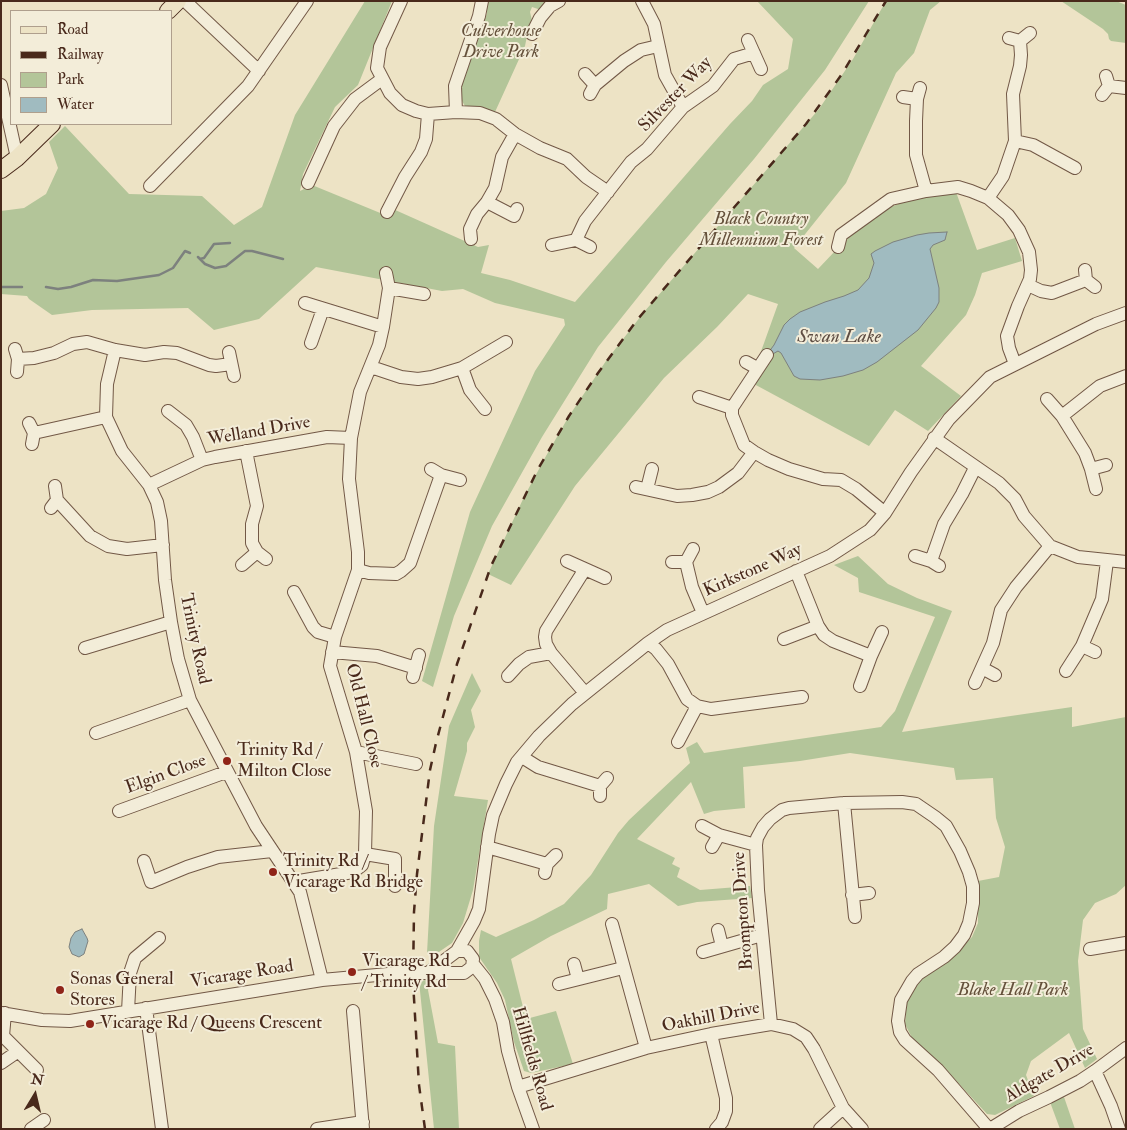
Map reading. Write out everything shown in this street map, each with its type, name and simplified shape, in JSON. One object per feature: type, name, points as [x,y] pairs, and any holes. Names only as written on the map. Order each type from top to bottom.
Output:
[{"type":"main road","points":[[169,10],[178,1]]},
{"type":"main road","points":[[1,170],[17,158],[51,125]]},
{"type":"street","points":[[185,1],[259,71]]},
{"type":"street","points":[[150,186],[248,86],[307,1]]},
{"type":"street","points":[[456,112],[455,86],[479,16],[482,1]]},
{"type":"street","points":[[532,34],[535,15],[559,1]]},
{"type":"street","points":[[642,1],[654,24],[665,75],[683,107]]},
{"type":"street","points":[[399,6],[380,47],[377,68],[390,93],[402,104],[416,111],[428,114],[480,113],[496,119],[515,134],[540,148],[566,159],[586,177],[608,192]]},
{"type":"street","points":[[988,198],[1003,176],[1015,141],[1013,94],[1020,66],[1020,37]]},
{"type":"street","points":[[748,40],[761,69]]},
{"type":"street","points":[[585,74],[593,89],[624,61],[641,50],[658,46]]},
{"type":"street","name":"Silvester Way","points":[[576,240],[585,221],[631,162],[647,149],[683,107],[713,86],[734,59],[754,53]]},
{"type":"street","points":[[308,183],[334,126],[355,99],[382,79]]},
{"type":"street","points":[[1,84],[17,158]]},
{"type":"street","points":[[1106,86],[1126,88]]},
{"type":"street","points":[[903,97],[919,93],[916,155],[926,191]]},
{"type":"street","points":[[387,212],[421,152],[426,139],[428,114]]},
{"type":"street","points":[[471,240],[470,228],[495,188],[502,157],[515,134]]},
{"type":"street","points":[[1015,141],[1033,145],[1078,168]]},
{"type":"street","points":[[831,225],[839,241],[892,199],[926,191],[958,187],[971,190],[988,198],[1008,215],[1019,230],[1029,252],[1031,270],[1028,285],[1007,336],[1015,364]]},
{"type":"street","points":[[487,202],[514,216],[517,209]]},
{"type":"street","points":[[552,246],[576,240],[590,246]]},
{"type":"street","name":"Old Hall Close","points":[[365,854],[366,811],[356,752],[330,666],[335,636],[358,570],[358,552],[349,479],[351,438],[360,392],[379,345],[389,288],[386,273]]},
{"type":"street","points":[[1028,285],[1041,291],[1052,293],[1088,279]]},
{"type":"street","points":[[389,288],[424,294]]},
{"type":"street","points":[[305,303],[383,326]]},
{"type":"street","points":[[311,343],[323,309]]},
{"type":"street","name":"Kirkstone Way","points":[[467,966],[474,921],[481,897],[487,847],[494,815],[517,762],[539,736],[585,693],[667,630],[830,556],[870,530],[885,513],[934,438],[949,419],[990,377],[1096,324],[1126,313]]},
{"type":"street","points":[[17,360],[54,353],[73,344],[87,342],[115,350],[146,355],[164,352],[177,353],[209,365],[231,364]]},
{"type":"street","points":[[371,367],[401,377],[418,379],[432,377],[462,368],[506,342]]},
{"type":"street","name":"Trinity Road","points":[[115,350],[107,384],[106,417],[122,451],[149,485],[157,502],[161,521],[164,580],[178,659],[190,700],[226,772],[272,851],[300,892],[322,980]]},
{"type":"street","points":[[767,355],[751,365],[732,408],[732,415],[744,444],[754,452],[789,469],[823,479],[841,480],[856,489],[885,513]]},
{"type":"street","points":[[462,368],[470,390],[485,409]]},
{"type":"street","points":[[1062,416],[1100,386],[1126,376]]},
{"type":"street","points":[[699,397],[732,408]]},
{"type":"street","points":[[1047,399],[1062,416],[1085,453],[1096,489]]},
{"type":"street","points":[[168,411],[186,425],[202,460]]},
{"type":"street","points":[[32,433],[106,417]]},
{"type":"street","name":"Welland Drive","points":[[149,485],[202,460],[327,437],[351,438]]},
{"type":"street","points":[[934,438],[999,483],[1014,499],[1024,516],[1050,546],[1078,557],[1126,562]]},
{"type":"street","points":[[242,565],[261,556],[252,543],[251,535],[257,506],[246,451]]},
{"type":"street","points":[[652,469],[641,488],[678,496],[692,495],[708,492],[724,484],[738,473],[754,452]]},
{"type":"street","points":[[1091,469],[1106,465]]},
{"type":"street","points":[[915,556],[935,563],[944,524],[975,468]]},
{"type":"street","points":[[358,570],[369,573],[396,574],[401,572],[410,563],[436,472],[460,480]]},
{"type":"street","points":[[55,486],[54,504],[90,536],[108,546],[127,549],[163,545]]},
{"type":"street","points":[[976,683],[993,643],[1001,610],[1016,587],[1050,546]]},
{"type":"street","points":[[693,549],[686,562],[692,587],[703,613]]},
{"type":"street","points":[[567,561],[605,578]]},
{"type":"street","points":[[1066,671],[1082,646],[1102,599],[1107,561]]},
{"type":"street","points":[[672,562],[686,562]]},
{"type":"street","points":[[585,569],[546,631],[546,644],[551,653],[585,693]]},
{"type":"street","points":[[796,571],[818,626],[824,635],[833,641],[871,656]]},
{"type":"street","points":[[294,592],[318,632],[335,636]]},
{"type":"street","points":[[85,648],[171,622]]},
{"type":"street","points":[[784,639],[818,626]]},
{"type":"street","points":[[860,686],[882,632]]},
{"type":"street","points":[[648,643],[656,649],[668,664],[687,699],[697,706],[711,709],[788,692],[802,697]]},
{"type":"street","points":[[1082,646],[1095,652]]},
{"type":"street","points":[[332,652],[377,656],[416,667]]},
{"type":"street","points":[[508,676],[518,664],[529,657],[551,653]]},
{"type":"street","points":[[982,668],[995,675]]},
{"type":"street","points":[[96,734],[190,700]]},
{"type":"street","points":[[678,742],[697,706]]},
{"type":"street","points":[[356,752],[416,764]]},
{"type":"street","points":[[522,757],[538,767],[602,787]]},
{"type":"street","name":"Elgin Close","points":[[119,811],[226,772]]},
{"type":"street","name":"Brompton Drive","points":[[771,1024],[762,935],[756,845],[763,827],[782,810],[789,808],[844,803],[902,802],[916,804],[946,826],[963,858],[973,886],[973,903],[969,923],[956,947],[918,974],[901,1000],[898,1021],[900,1032],[905,1040],[938,1070],[990,1129]]},
{"type":"street","points":[[844,803],[855,917]]},
{"type":"street","points":[[702,826],[719,835],[756,845]]},
{"type":"street","points":[[712,847],[719,835]]},
{"type":"street","points":[[487,847],[549,864]]},
{"type":"street","points":[[144,860],[151,882],[218,857],[272,851]]},
{"type":"street","points":[[294,882],[353,872],[362,865],[365,854],[396,858],[395,886]]},
{"type":"street","points":[[852,895],[869,893]]},
{"type":"street","name":"Kirkstone Way","points":[[455,954],[474,921]]},
{"type":"street","points":[[612,924],[646,1048]]},
{"type":"street","points":[[718,930],[722,946]]},
{"type":"street","points":[[703,952],[762,935]]},
{"type":"street","points":[[128,1011],[130,973],[135,958],[159,938]]},
{"type":"street","points":[[1090,949],[1109,953],[1126,943]]},
{"type":"street","points":[[425,973],[455,954],[465,951],[467,966]]},
{"type":"street","name":"Hillfields Road","points":[[455,954],[452,966],[467,966],[484,979],[495,999],[503,1022],[508,1051],[518,1087],[533,1129]]},
{"type":"street","points":[[574,964],[578,979]]},
{"type":"street","name":"Vicarage Road","points":[[3,1013],[42,1020],[70,1020],[322,980],[399,973],[425,973],[467,966]]},
{"type":"street","points":[[559,984],[623,968]]},
{"type":"street","points":[[146,1008],[162,1129]]},
{"type":"street","points":[[316,1129],[363,1125],[353,1011]]},
{"type":"street","points":[[3,1013],[2,1037],[37,1070]]},
{"type":"street","name":"Oakhill Drive","points":[[518,1087],[646,1048],[771,1024],[793,1029],[806,1037],[814,1049],[843,1108],[862,1129]]},
{"type":"street","points":[[711,1034],[726,1098],[726,1111],[722,1122],[716,1129]]},
{"type":"street","name":"Aldgate Drive","points":[[990,1129],[1019,1111],[1049,1098],[1095,1071],[1126,1048]]},
{"type":"street","points":[[1,1063],[18,1052]]},
{"type":"street","points":[[1095,1071],[1111,1106],[1118,1129]]},
{"type":"street","points":[[820,1129],[843,1108]]},
{"type":"street","points":[[31,1129],[44,1120]]},
{"type":"green space","points":[[365,1],[392,1],[358,85],[335,107],[303,174],[300,191],[312,185],[390,217],[393,209],[478,247],[489,245],[481,273],[510,280],[575,302],[752,101],[763,85],[788,69],[793,39],[757,1],[869,1],[825,70],[598,347],[542,437],[492,526],[454,616],[433,687],[422,681],[470,512],[535,371],[565,325],[564,319],[495,303],[463,289],[442,291],[316,267],[259,319],[214,330],[188,308],[92,310],[52,315],[27,296],[1,294],[1,211],[24,208],[46,194],[58,168],[49,142],[65,126],[129,194],[202,196],[234,225],[262,207],[295,115]]},
{"type":"green space","name":"Culverhouse Drive Park","points":[[487,1],[553,1],[541,10],[532,7],[530,12],[533,25],[495,112],[465,106],[462,101],[462,83],[487,13]]},
{"type":"green space","name":"Black Country Millennium Forest","points":[[886,1],[941,1],[930,10],[914,53],[896,73],[846,183],[794,248],[818,269],[844,244],[850,235],[876,213],[921,195],[956,192],[977,250],[1015,238],[1022,261],[982,273],[966,315],[921,366],[961,396],[928,431],[895,410],[869,446],[754,384],[770,362],[767,355],[759,357],[778,304],[748,294],[664,378],[575,486],[511,585],[488,574],[524,497],[546,456],[569,416],[606,361],[644,312],[819,109],[853,59]]},
{"type":"green space","points":[[1061,1],[1116,1],[1126,5],[1126,43],[1111,41],[1103,29]]},
{"type":"green space","name":"Blake Hall Park","points":[[858,556],[888,584],[917,598],[952,611],[902,732],[1072,707],[1072,727],[1126,717],[1126,885],[1116,894],[1095,903],[1083,920],[1078,961],[1083,1029],[1097,1059],[1085,1068],[1069,1033],[1031,1061],[1026,1075],[1034,1096],[995,1115],[987,1114],[947,1071],[914,1042],[905,1024],[907,1001],[919,979],[945,964],[972,937],[978,923],[978,881],[999,877],[1005,847],[996,818],[993,778],[956,780],[954,768],[850,753],[743,767],[745,808],[714,811],[704,814],[691,782],[637,839],[675,858],[672,864],[680,868],[677,877],[700,890],[750,886],[752,898],[697,902],[678,906],[649,884],[608,894],[607,909],[551,936],[511,959],[526,1019],[556,1011],[573,1064],[531,1073],[524,1071],[514,1042],[505,1000],[497,983],[479,957],[481,930],[496,937],[564,904],[591,875],[618,833],[629,820],[690,763],[686,748],[697,742],[704,753],[881,727],[895,711],[935,617],[859,592],[858,578],[834,565]]},
{"type":"green space","points":[[472,673],[481,691],[471,710],[475,727],[467,743],[467,751],[454,796],[488,800],[473,890],[463,923],[452,943],[433,956],[427,953],[434,826],[449,726]]},
{"type":"green space","points":[[432,979],[428,990],[438,1043],[455,1046],[459,1129],[434,1129],[419,981]]},
{"type":"green space","points":[[1064,1097],[1075,1129],[1060,1129],[1050,1102]]},
{"type":"water","name":"Swan Lake","points":[[947,232],[945,240],[933,245],[930,249],[939,288],[939,302],[936,308],[918,330],[877,362],[863,370],[843,376],[820,380],[800,379],[794,376],[781,353],[778,351],[771,355],[768,353],[784,325],[800,312],[858,290],[869,278],[874,263],[871,254],[875,251],[893,242],[917,235]]},
{"type":"water","points":[[82,929],[88,941],[84,954],[79,957],[72,954],[69,947],[75,932]]},
{"type":"waterway","points":[[200,259],[204,258],[214,244],[230,243]]},
{"type":"waterway","points":[[46,287],[58,289],[93,280],[117,281],[159,275],[173,268],[185,251],[190,253]]},
{"type":"waterway","points":[[198,257],[205,264],[215,268],[226,266],[245,251],[283,259]]},
{"type":"waterway","points":[[1,287],[22,287]]},
{"type":"railway","points":[[425,1129],[419,1085],[413,981],[414,912],[417,874],[430,770],[436,743],[457,664],[491,566],[538,469],[569,416],[598,373],[637,320],[806,124],[842,74],[886,1]]},
{"type":"place","name":"Trinity Rd / Milton Close","points":[[227,761]]},
{"type":"place","name":"Trinity Rd / Vicarage Rd Bridge","points":[[273,872]]},
{"type":"place","name":"Vicarage Rd / Trinity Rd","points":[[352,972]]},
{"type":"place","name":"Sonas General Stores","points":[[60,990]]},
{"type":"place","name":"Vicarage Rd / Queens Crescent","points":[[90,1024]]}]
